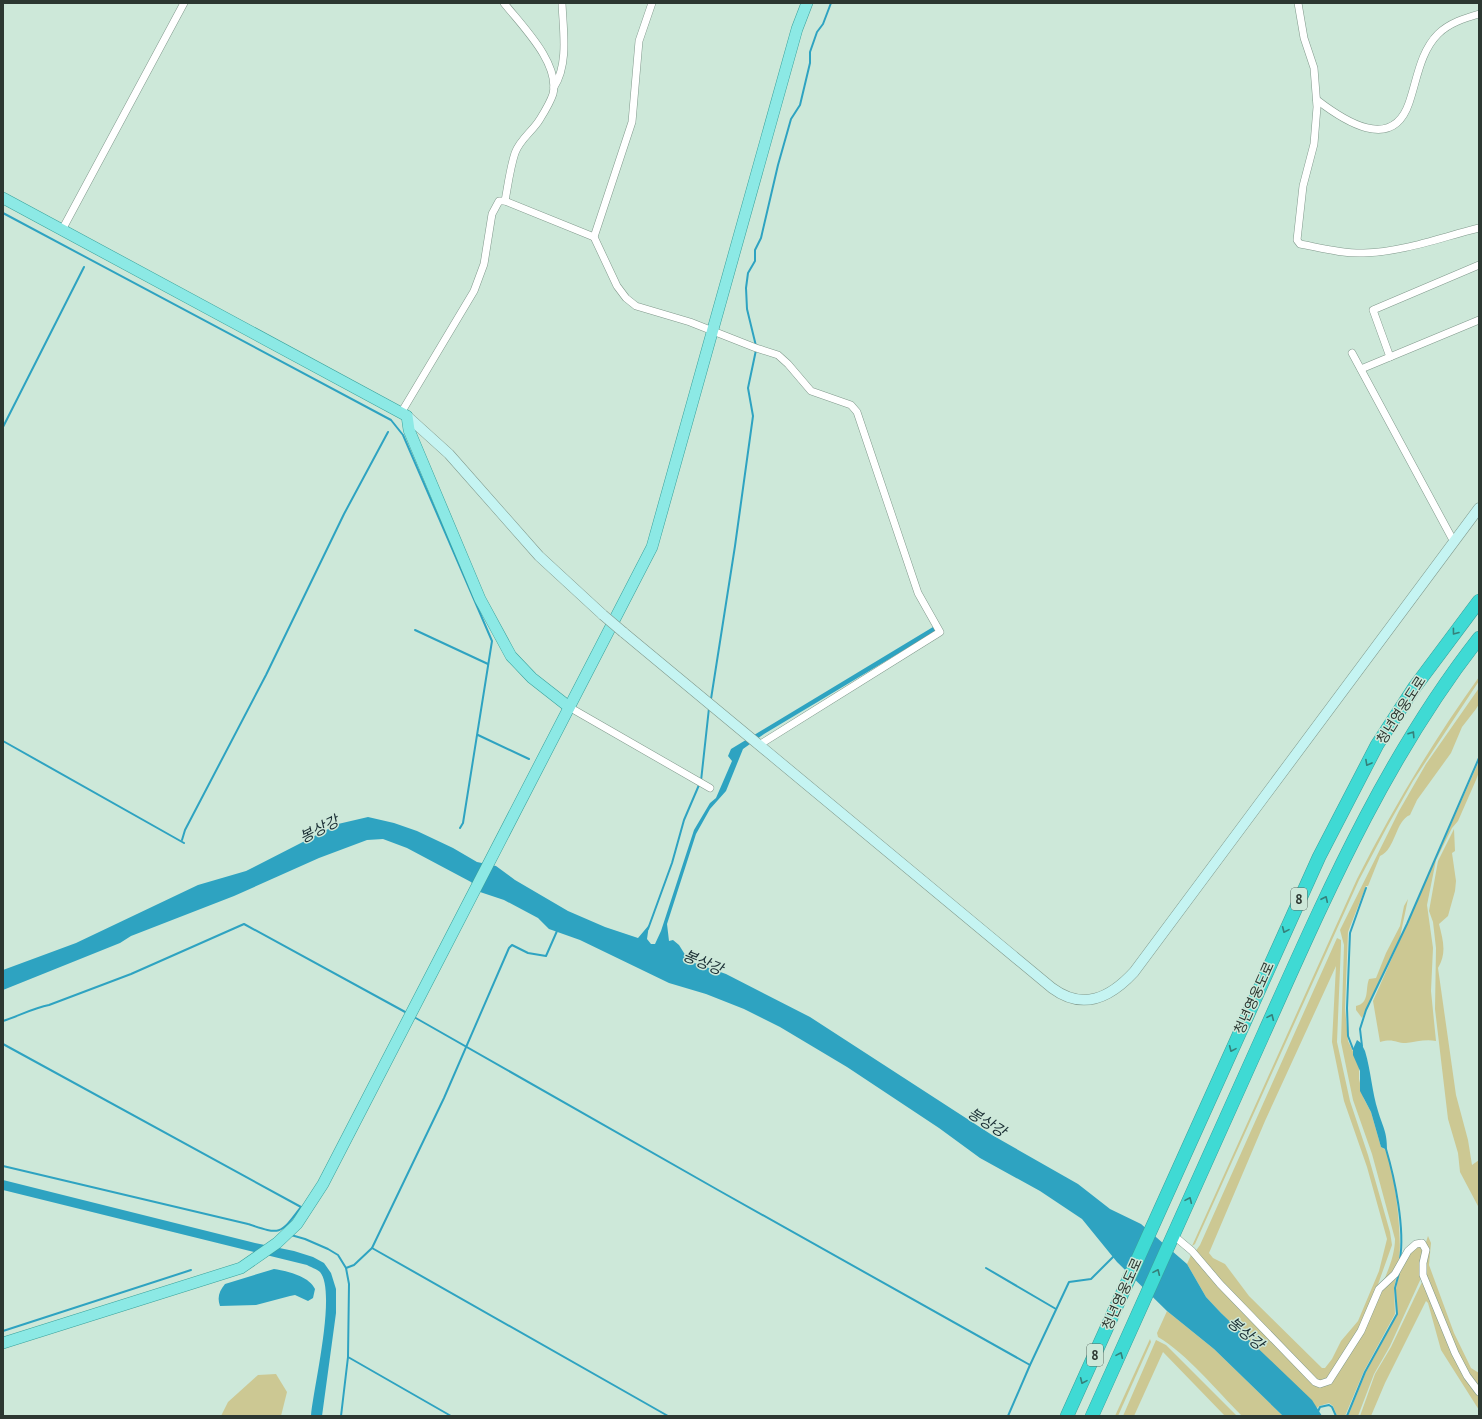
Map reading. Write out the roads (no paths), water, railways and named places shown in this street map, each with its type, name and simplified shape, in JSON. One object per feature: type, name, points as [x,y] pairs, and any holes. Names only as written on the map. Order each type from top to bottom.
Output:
[{"type":"highway","name":"청년영웅도로","points":[[1067,1416],[1291,916],[1347,801],[1377,746],[1414,688],[1479,601]]},
{"type":"highway","name":"청년영웅도로","points":[[1092,1416],[1312,926],[1364,819],[1397,757],[1433,701],[1479,638]]},
{"type":"main road","points":[[3,1343],[241,1268],[277,1243],[297,1224],[323,1184],[652,547],[797,29],[807,3]]},
{"type":"main road","points":[[3,198],[404,414],[449,454],[539,556],[622,632],[1052,988],[1070,999],[1094,1000],[1119,987],[1134,972],[1479,508]]},
{"type":"main road","points":[[404,414],[409,430],[480,599],[511,656],[532,678],[573,700]]},
{"type":"street","points":[[62,230],[184,3]]},
{"type":"street","points":[[504,3],[549,63],[553,78],[553,94],[536,125],[521,141],[516,153],[505,201]]},
{"type":"street","points":[[553,88],[558,81],[562,58],[562,3]]},
{"type":"street","points":[[594,237],[632,122],[639,41],[652,3]]},
{"type":"street","points":[[1298,3],[1304,38],[1314,68],[1317,118],[1314,144],[1303,192],[1297,240],[1300,244],[1341,252],[1387,251],[1479,228]]},
{"type":"street","points":[[1316,100],[1332,113],[1351,124],[1368,130],[1384,128],[1398,121],[1409,103],[1421,63],[1434,40],[1446,28],[1479,14]]},
{"type":"street","points":[[1317,118],[1323,114],[1332,113]]},
{"type":"street","points":[[404,414],[474,291],[484,264],[495,206],[499,201],[505,201],[594,237],[617,286],[626,298],[636,306],[690,322],[778,355],[788,364],[811,391],[851,405],[857,412],[918,593],[940,632],[758,744]]},
{"type":"street","points":[[1390,357],[1373,310],[1479,265]]},
{"type":"street","points":[[1361,369],[1479,320]]},
{"type":"street","points":[[1352,353],[1454,542]]},
{"type":"street","points":[[573,700],[710,788]]},
{"type":"street","points":[[1173,1235],[1192,1250],[1220,1284],[1315,1382],[1320,1384],[1329,1381],[1361,1331],[1378,1289],[1395,1274],[1408,1250],[1416,1244],[1422,1243],[1426,1250],[1423,1263],[1423,1275],[1455,1353],[1467,1376],[1479,1392]]},
{"type":"water","points":[[933,627],[936,631],[764,734],[743,749],[726,791],[710,809],[696,834],[667,924],[669,941],[673,940],[679,945],[689,961],[726,974],[810,1017],[992,1135],[1078,1184],[1110,1209],[1141,1224],[1187,1264],[1206,1297],[1312,1400],[1322,1416],[1283,1416],[1214,1349],[1167,1311],[1117,1262],[1082,1219],[1040,1191],[980,1158],[939,1128],[847,1067],[780,1027],[744,1009],[706,994],[669,983],[580,940],[549,929],[538,918],[504,900],[480,892],[471,882],[407,848],[383,839],[367,840],[319,858],[234,896],[131,936],[120,943],[3,990],[3,970],[76,943],[198,885],[246,871],[338,824],[368,817],[394,823],[417,831],[453,848],[477,862],[496,866],[515,880],[568,911],[605,927],[638,938],[649,925],[647,939],[651,944],[655,944],[661,931],[694,830],[710,803],[716,798],[732,761],[728,756],[731,749]]},
{"type":"water","points":[[1357,1040],[1361,1043],[1365,1051],[1376,1104],[1385,1134],[1387,1150],[1381,1147],[1371,1112],[1360,1091],[1360,1071],[1353,1055],[1353,1049]]},
{"type":"water","points":[[3,1180],[255,1243],[294,1251],[313,1257],[324,1263],[331,1273],[336,1289],[336,1313],[322,1416],[311,1416],[325,1319],[325,1283],[319,1271],[307,1265],[3,1190]]},
{"type":"water","points":[[274,1269],[303,1277],[312,1284],[315,1289],[313,1298],[308,1301],[295,1295],[256,1305],[220,1306],[219,1295],[225,1284]]},
{"type":"waterway","points":[[756,346],[747,309],[746,288],[748,273],[755,261],[755,250],[761,238],[778,165],[791,119],[800,105],[810,63],[810,52],[817,32],[823,24],[831,3]]},
{"type":"waterway","points":[[3,213],[391,420],[403,435],[492,641],[463,823],[460,828]]},
{"type":"waterway","points":[[3,427],[84,267]]},
{"type":"waterway","points":[[711,699],[735,546],[753,416],[748,388],[756,350]]},
{"type":"waterway","points":[[182,840],[185,830],[266,675],[344,514],[388,432]]},
{"type":"waterway","points":[[415,630],[488,664]]},
{"type":"waterway","points":[[701,781],[709,708]]},
{"type":"waterway","points":[[478,735],[529,759]]},
{"type":"waterway","points":[[3,741],[184,843]]},
{"type":"waterway","points":[[1362,1046],[1360,1029],[1366,1010],[1407,924],[1479,758]]},
{"type":"waterway","points":[[648,929],[672,863],[684,820],[699,785]]},
{"type":"waterway","points":[[1353,1049],[1348,1036],[1347,1008],[1350,933],[1366,888]]},
{"type":"waterway","points":[[3,1021],[131,974],[244,924],[407,1013]]},
{"type":"waterway","points":[[346,1268],[354,1265],[372,1248],[444,1098],[509,948],[512,945],[528,953],[546,956],[557,931]]},
{"type":"waterway","points":[[414,1017],[1030,1365]]},
{"type":"waterway","points":[[3,1044],[301,1207],[284,1228],[274,1231],[3,1166]]},
{"type":"waterway","points":[[1386,1149],[1393,1175],[1400,1219],[1400,1259]]},
{"type":"waterway","points":[[291,1235],[305,1239],[328,1249],[338,1255],[346,1268],[349,1284],[348,1357],[341,1416]]},
{"type":"waterway","points":[[372,1248],[668,1416]]},
{"type":"waterway","points":[[1008,1416],[1069,1282],[1091,1279],[1115,1255]]},
{"type":"waterway","points":[[986,1268],[1056,1309]]},
{"type":"waterway","points":[[3,1331],[191,1270]]},
{"type":"waterway","points":[[1347,1416],[1365,1372],[1397,1314],[1395,1288],[1399,1273]]},
{"type":"waterway","points":[[348,1357],[451,1416]]},
{"type":"waterway","points":[[1316,1416],[1320,1407],[1329,1405],[1332,1407],[1336,1416]]},
{"type":"water label","name":"봉상강","points":[[319,829]]},
{"type":"water label","name":"봉상강","points":[[703,962]]},
{"type":"water label","name":"봉상강","points":[[987,1122]]},
{"type":"water label","name":"봉상강","points":[[1246,1333]]}]
